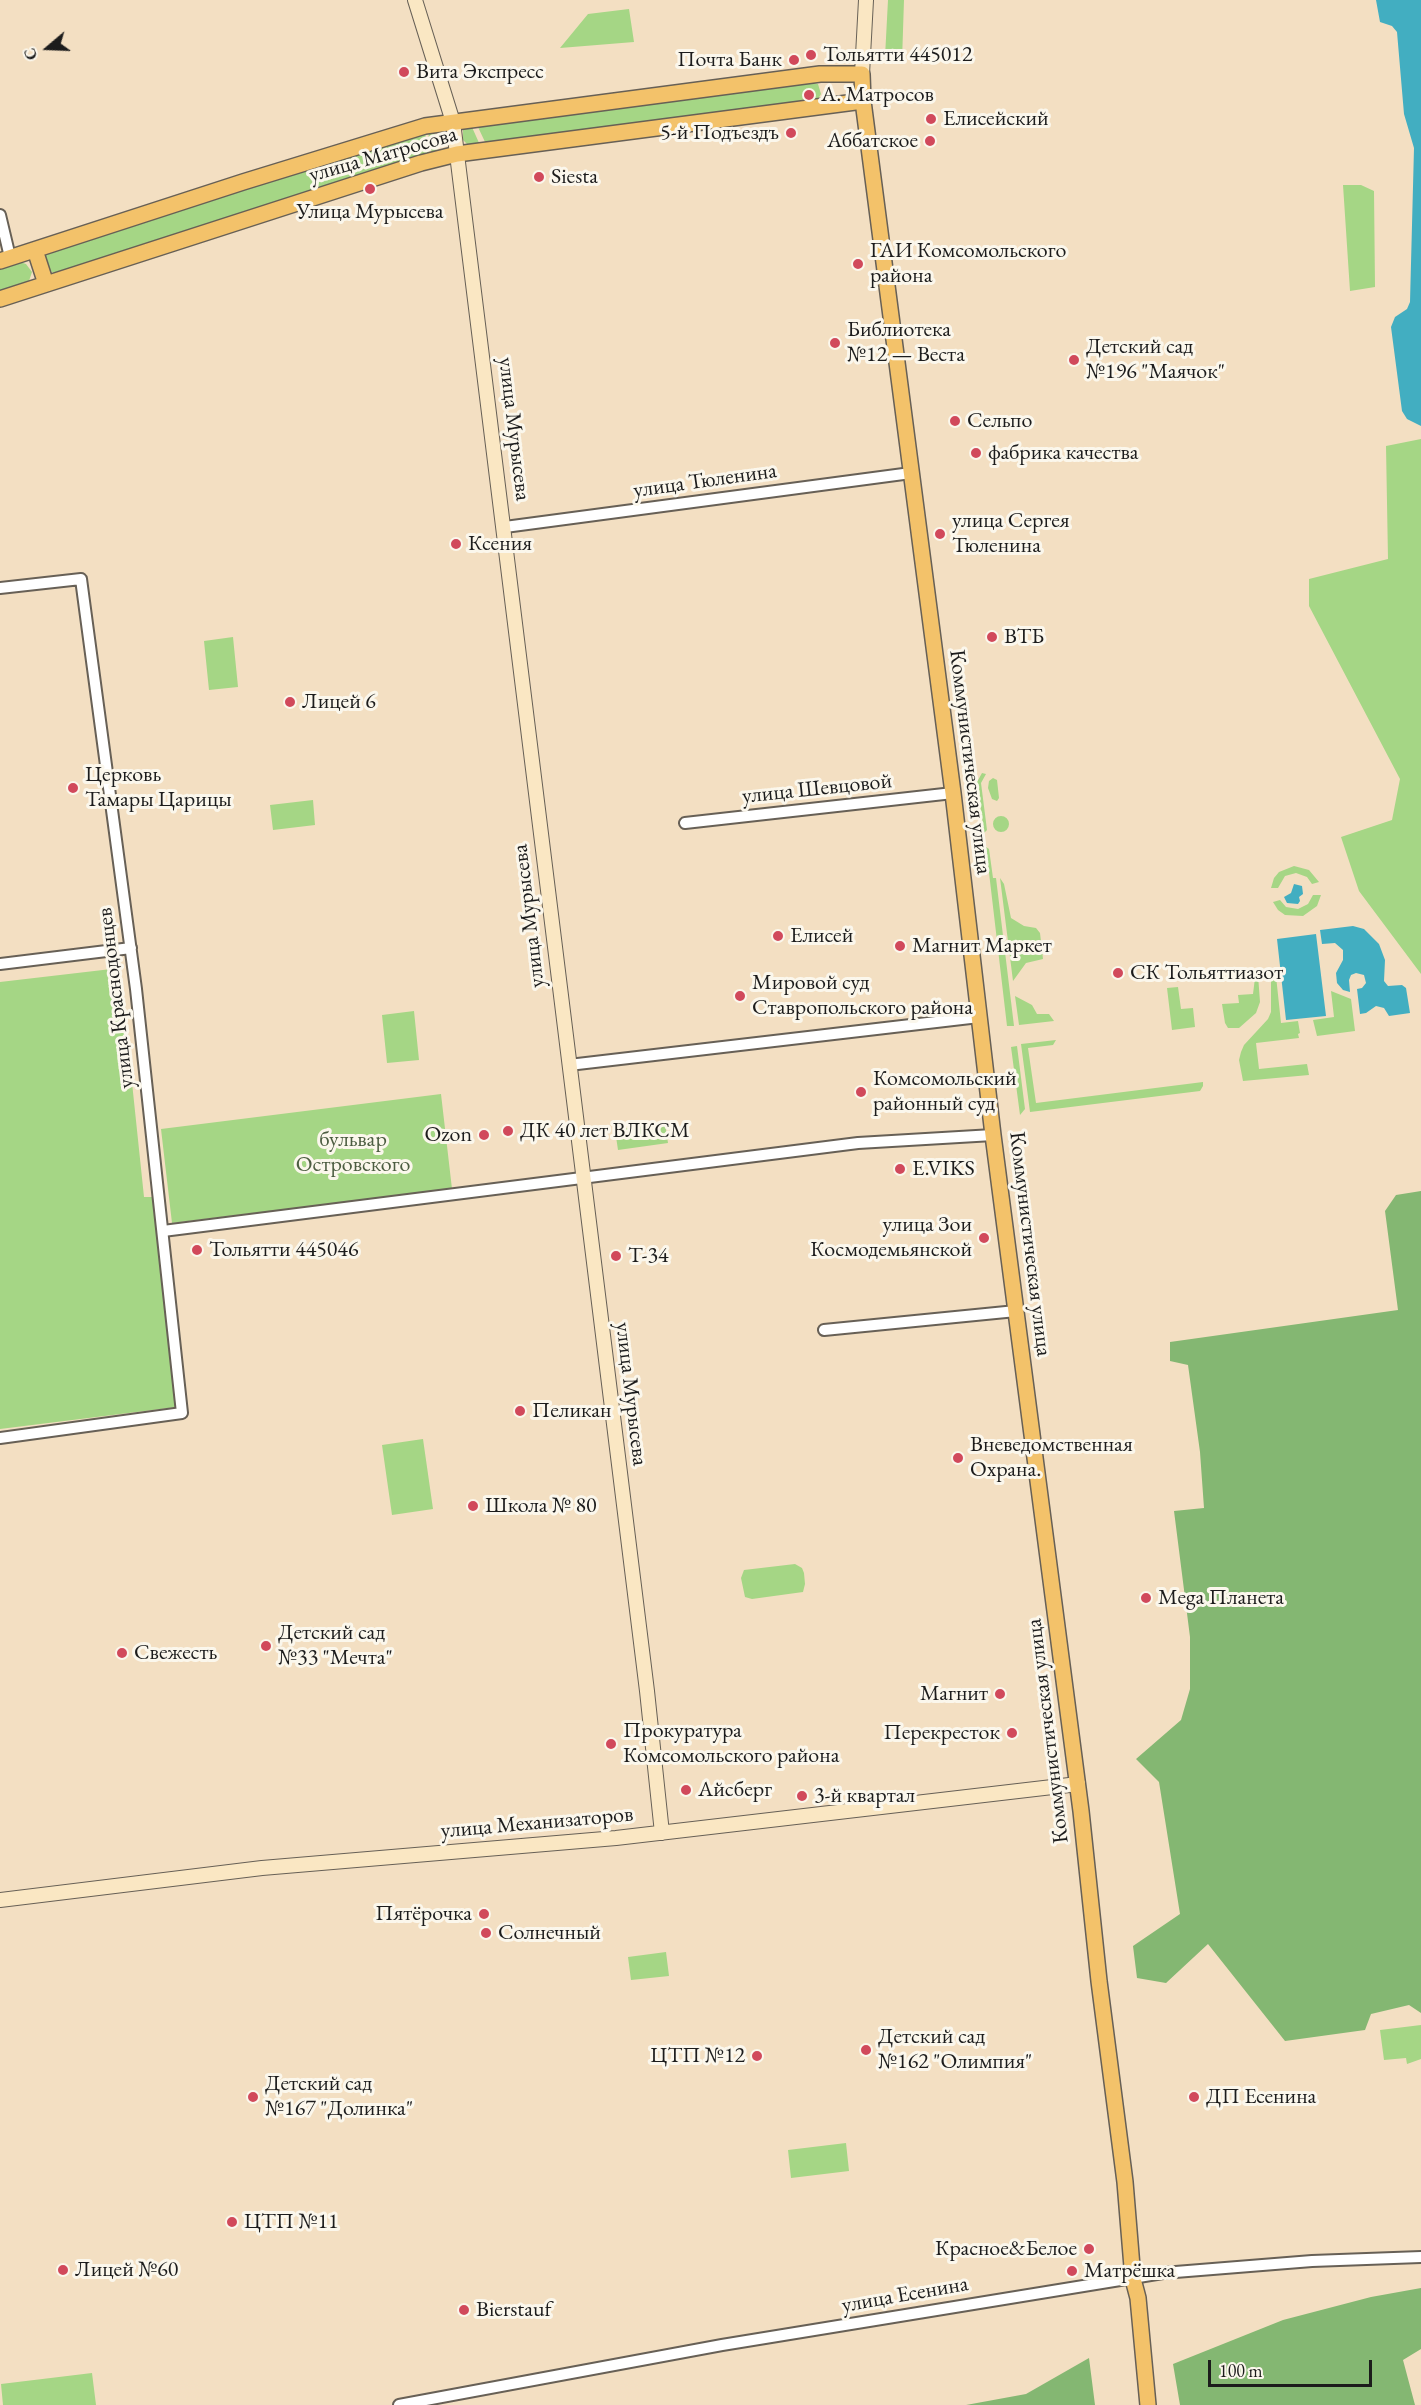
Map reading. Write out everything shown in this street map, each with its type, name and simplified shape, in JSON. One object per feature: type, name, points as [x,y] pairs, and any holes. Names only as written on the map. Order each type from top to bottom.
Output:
[{"type":"main road","name":"улица Матросова","points":[[5,259],[425,126],[820,74],[862,74]]},
{"type":"main road","name":"Коммунистическая улица","points":[[862,74],[863,101],[953,793],[993,1135],[1078,1784],[1099,1981],[1125,2182],[1148,2405]]},
{"type":"main road","name":"улица Матросова","points":[[0,299],[421,163],[458,154],[863,101]]},
{"type":"main road","points":[[35,250],[46,284]]},
{"type":"street","name":"улица Мурысева","points":[[416,0],[453,122],[458,154],[647,1691],[662,1833]]},
{"type":"street","name":"Коммунистическая улица","points":[[862,74],[866,0]]},
{"type":"street","points":[[0,215],[5,259]]},
{"type":"street","name":"улица Тюленина","points":[[505,527],[911,473]]},
{"type":"street","name":"улица Краснодонцев","points":[[0,588],[81,579],[131,948],[182,1413],[0,1438]]},
{"type":"street","name":"улица Шевцовой","points":[[685,823],[953,793]]},
{"type":"street","points":[[0,964],[131,948]]},
{"type":"street","points":[[569,1065],[979,1017]]},
{"type":"street","points":[[163,1231],[858,1143],[993,1135]]},
{"type":"street","points":[[824,1330],[1016,1311]]},
{"type":"street","name":"улица Механизаторов","points":[[0,1900],[262,1868],[662,1833],[1078,1784]]},
{"type":"street","name":"улица Есенина","points":[[399,2405],[722,2345],[1163,2273],[1312,2261],[1421,2258]]},
{"type":"green space","points":[[888,0],[904,0],[902,61],[899,63],[885,57]]},
{"type":"green space","points":[[629,9],[634,42],[560,48],[588,14]]},
{"type":"green space","points":[[818,84],[821,94],[817,101],[486,144],[477,125]]},
{"type":"green space","points":[[471,125],[480,145],[467,144],[463,140],[463,129]]},
{"type":"green space","points":[[425,132],[429,155],[55,274],[49,270],[44,258],[47,252]]},
{"type":"green space","points":[[428,132],[435,134],[438,140],[437,149],[432,154]]},
{"type":"green space","points":[[1343,185],[1361,185],[1374,191],[1375,287],[1350,291]]},
{"type":"green space","points":[[20,262],[26,264],[32,272],[28,284],[0,293],[0,268]]},
{"type":"green space","points":[[1421,439],[1421,974],[1359,891],[1341,837],[1392,820],[1400,779],[1309,606],[1309,579],[1388,559],[1386,446]]},
{"type":"green space","points":[[233,637],[238,687],[209,690],[204,641]]},
{"type":"green space","points":[[982,773],[986,774],[981,783],[987,830],[984,833],[977,782]]},
{"type":"green space","points":[[993,778],[997,780],[999,798],[997,801],[992,799],[988,788],[989,781]]},
{"type":"green space","points":[[313,800],[315,825],[273,830],[270,805]]},
{"type":"green space","points":[[1001,816],[1009,824],[1001,832],[993,824]]},
{"type":"green space","points":[[986,847],[989,849],[993,878],[996,878],[1014,1026],[1007,1026]]},
{"type":"green space","points":[[1294,866],[1309,870],[1319,882],[1312,884],[1307,877],[1296,873],[1285,876],[1278,888],[1271,888],[1279,872]]},
{"type":"green space","points":[[1000,878],[1004,884],[1011,918],[1024,926],[1036,928],[1040,933],[1043,959],[1026,963],[1013,981]]},
{"type":"green space","points":[[1313,895],[1321,895],[1317,906],[1303,916],[1285,915],[1273,902],[1280,900],[1286,907],[1298,909],[1308,904]]},
{"type":"green space","points":[[120,968],[144,1197],[153,1197],[177,1407],[0,1429],[0,982]]},
{"type":"green space","points":[[1258,975],[1260,1002],[1256,1013],[1239,1028],[1228,1028],[1222,1004],[1239,1003],[1238,995],[1253,994],[1255,978]]},
{"type":"green space","points":[[1276,976],[1281,1023],[1298,1021],[1300,1033],[1299,1038],[1256,1043],[1259,1069],[1307,1064],[1309,1075],[1243,1081],[1239,1060],[1241,1052],[1244,1045],[1268,1019],[1271,1012],[1271,977]]},
{"type":"green space","points":[[1178,987],[1181,1009],[1193,1008],[1195,1027],[1172,1030],[1167,988]]},
{"type":"green space","points":[[1331,991],[1351,999],[1355,1031],[1317,1036],[1313,1020],[1334,1017]]},
{"type":"green space","points":[[1015,996],[1032,1005],[1037,1014],[1049,1014],[1054,1021],[1019,1025]]},
{"type":"green space","points":[[414,1011],[419,1060],[387,1063],[382,1015]]},
{"type":"green space","points":[[1056,1040],[1053,1045],[1028,1048],[1036,1103],[1203,1082],[1203,1086],[1200,1091],[1030,1112],[1021,1044]]},
{"type":"green space","points":[[1017,1046],[1025,1109],[1020,1115],[1011,1047]]},
{"type":"green space","name":"бульвар Островского","points":[[441,1094],[452,1189],[172,1223],[161,1129]]},
{"type":"green space","points":[[665,1123],[668,1143],[618,1150],[615,1130]]},
{"type":"green space","points":[[1421,1191],[1421,2013],[1409,2005],[1371,2014],[1365,2030],[1285,2041],[1208,1944],[1166,1983],[1137,1978],[1133,1946],[1180,1914],[1159,1782],[1136,1759],[1181,1720],[1190,1689],[1190,1637],[1174,1511],[1204,1508],[1200,1452],[1188,1365],[1170,1361],[1170,1342],[1398,1310],[1385,1211],[1396,1195]]},
{"type":"green space","points":[[423,1439],[433,1509],[392,1515],[382,1445]]},
{"type":"green space","points":[[795,1564],[802,1568],[804,1573],[803,1592],[752,1599],[745,1597],[741,1578],[744,1570]]},
{"type":"green space","points":[[666,1952],[669,1976],[631,1980],[628,1957]]},
{"type":"green space","points":[[1421,2025],[1421,2059],[1407,2064],[1406,2058],[1384,2060],[1380,2030]]},
{"type":"green space","points":[[846,2143],[849,2171],[791,2178],[788,2150]]},
{"type":"green space","points":[[1421,2288],[1421,2349],[1403,2360],[1415,2405],[1180,2405],[1173,2364],[1283,2320],[1371,2297]]},
{"type":"green space","points":[[1089,2358],[1095,2405],[966,2405],[1026,2394]]},
{"type":"green space","points":[[92,2373],[96,2405],[3,2405],[1,2384]]},
{"type":"water","points":[[1376,0],[1421,0],[1421,426],[1407,419],[1402,411],[1391,327],[1395,317],[1407,309],[1410,302],[1414,148],[1404,114],[1397,32],[1392,26],[1380,22]]},
{"type":"water","points":[[1294,884],[1302,886],[1303,894],[1299,897],[1298,904],[1287,903],[1284,897],[1291,893]]},
{"type":"water","points":[[1353,926],[1364,929],[1379,944],[1385,960],[1384,981],[1388,986],[1402,985],[1406,988],[1410,1013],[1389,1016],[1384,1008],[1376,1006],[1360,1014],[1357,989],[1362,988],[1366,983],[1364,975],[1356,973],[1351,975],[1350,992],[1343,990],[1337,983],[1336,973],[1343,960],[1343,950],[1335,943],[1322,944],[1320,930]]},
{"type":"water","points":[[1316,934],[1326,1016],[1286,1020],[1277,939]]},
{"type":"place","name":"Тольятти 445012","points":[[811,55]]},
{"type":"place","name":"Почта Банк","points":[[794,60]]},
{"type":"place","name":"Вита Экспресс","points":[[404,72]]},
{"type":"place","name":"А. Матросов","points":[[809,95]]},
{"type":"place","name":"Елисейский","points":[[931,119]]},
{"type":"place","name":"5-й Подъездъ","points":[[791,133]]},
{"type":"place","name":"Аббатское","points":[[930,141]]},
{"type":"place","name":"Siesta","points":[[539,177]]},
{"type":"place","name":"Улица Мурысева","points":[[370,189]]},
{"type":"place","name":"ГАИ Комсомольского района","points":[[858,264]]},
{"type":"place","name":"Библиотека №12 — Веста","points":[[835,343]]},
{"type":"place","name":"Детский сад №196 \"Маячок\"","points":[[1074,360]]},
{"type":"place","name":"Сельпо","points":[[955,421]]},
{"type":"place","name":"фабрика качества","points":[[976,453]]},
{"type":"place","name":"улица Сергея Тюленина","points":[[940,534]]},
{"type":"place","name":"Ксения","points":[[456,544]]},
{"type":"place","name":"ВТБ","points":[[992,637]]},
{"type":"place","name":"Лицей 6","points":[[290,702]]},
{"type":"place","name":"Церковь Тамары Царицы","points":[[73,788]]},
{"type":"place","name":"Елисей","points":[[778,936]]},
{"type":"place","name":"Магнит Маркет","points":[[900,946]]},
{"type":"place","name":"СК Тольяттиазот","points":[[1118,973]]},
{"type":"place","name":"Мировой суд Ставропольского района","points":[[740,996]]},
{"type":"place","name":"Комсомольский районный суд","points":[[861,1092]]},
{"type":"place","name":"ДК 40 лет ВЛКСМ","points":[[508,1131]]},
{"type":"place","name":"Ozon","points":[[484,1135]]},
{"type":"place","name":"E.VIKS","points":[[900,1169]]},
{"type":"place","name":"улица Зои Космодемьянской","points":[[984,1238]]},
{"type":"place","name":"Тольятти 445046","points":[[197,1250]]},
{"type":"place","name":"Т-34","points":[[616,1256]]},
{"type":"place","name":"Пеликан","points":[[520,1411]]},
{"type":"place","name":"Вневедомственная Охрана.","points":[[958,1458]]},
{"type":"place","name":"Школа № 80","points":[[473,1506]]},
{"type":"place","name":"Mega Планета","points":[[1146,1598]]},
{"type":"place","name":"Детский сад №33 \"Мечта\"","points":[[266,1646]]},
{"type":"place","name":"Свежесть","points":[[122,1653]]},
{"type":"place","name":"Магнит","points":[[1000,1694]]},
{"type":"place","name":"Перекресток","points":[[1012,1733]]},
{"type":"place","name":"Прокуратура Комсомольского района","points":[[611,1744]]},
{"type":"place","name":"Айсберг","points":[[686,1790]]},
{"type":"place","name":"3-й квартал","points":[[802,1796]]},
{"type":"place","name":"Пятёрочка","points":[[484,1914]]},
{"type":"place","name":"Солнечный","points":[[486,1933]]},
{"type":"place","name":"Детский сад №162 \"Олимпия\"","points":[[866,2050]]},
{"type":"place","name":"ЦТП №12","points":[[757,2056]]},
{"type":"place","name":"Детский сад №167 \"Долинка\"","points":[[253,2097]]},
{"type":"place","name":"ДП Есенина","points":[[1194,2097]]},
{"type":"place","name":"ЦТП №11","points":[[232,2222]]},
{"type":"place","name":"Красное&Белое","points":[[1089,2249]]},
{"type":"place","name":"Лицей №60","points":[[63,2270]]},
{"type":"place","name":"Матрёшка","points":[[1072,2271]]},
{"type":"place","name":"Bierstauf","points":[[464,2310]]}]
